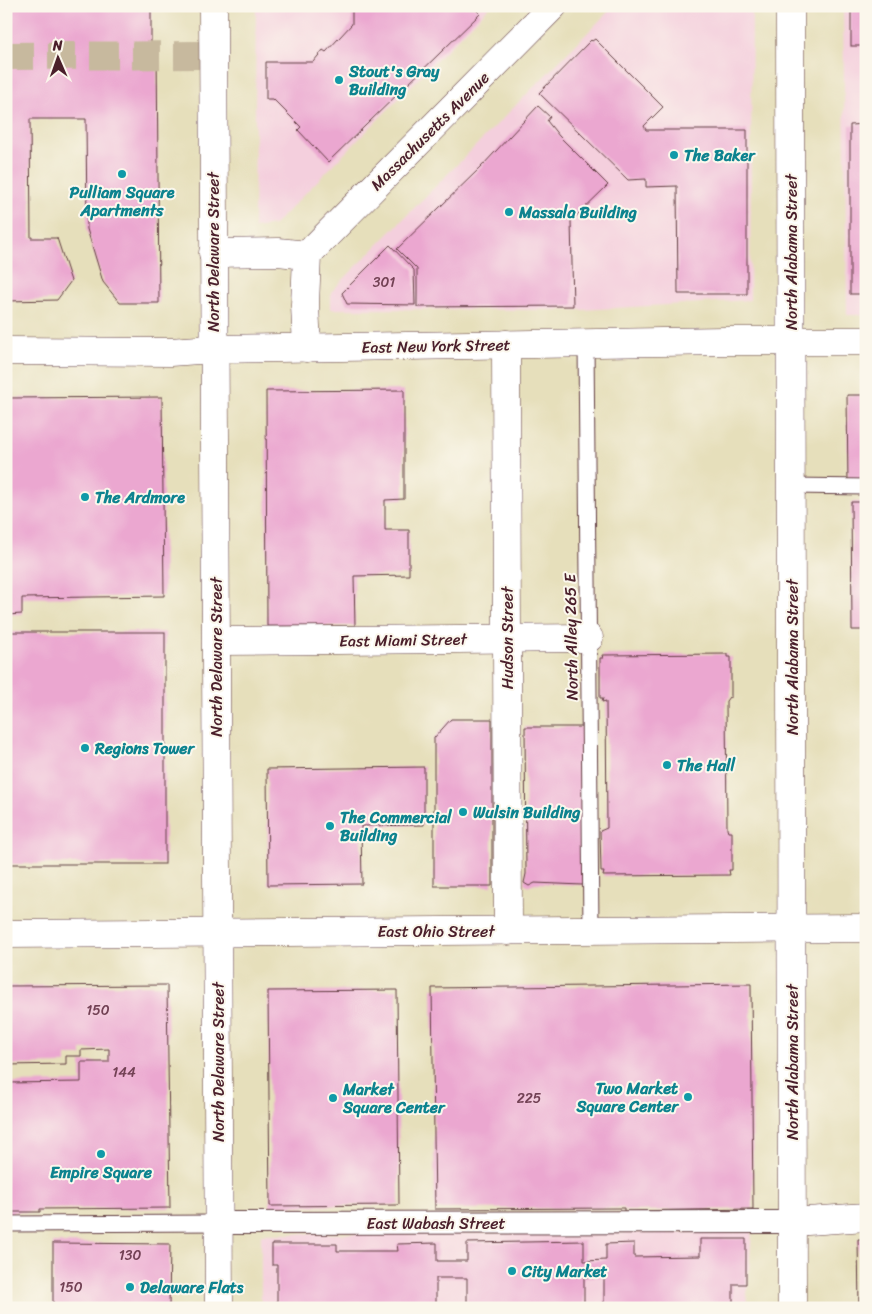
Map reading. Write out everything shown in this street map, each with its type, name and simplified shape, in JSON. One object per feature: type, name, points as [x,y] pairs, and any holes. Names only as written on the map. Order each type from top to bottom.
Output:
[{"type":"main road","name":"North Delaware Street","points":[[213,6],[220,1308]]},
{"type":"main road","name":"Massachusetts Avenue","points":[[307,255],[553,6]]},
{"type":"main road","name":"North Alabama Street","points":[[790,6],[792,1308]]},
{"type":"main road","points":[[213,253],[278,252],[307,255],[305,305],[307,348]]},
{"type":"main road","name":"East New York Street","points":[[6,351],[170,352],[214,349],[506,344],[792,340],[866,341]]},
{"type":"main road","name":"Hudson Street","points":[[506,344],[508,931]]},
{"type":"main road","name":"East Miami Street","points":[[217,642],[589,638]]},
{"type":"main road","name":"East Ohio Street","points":[[6,934],[866,928]]},
{"type":"main road","name":"East Wabash Street","points":[[793,1222],[866,1217]]},
{"type":"street","name":"East Wabash Street","points":[[219,1223],[793,1222]]},
{"type":"lane","name":"North Alley 265 E","points":[[586,343],[592,931]]},
{"type":"lane","points":[[792,486],[866,487]]},
{"type":"lane","name":"East Wabash Street","points":[[6,1224],[219,1223]]},
{"type":"shaded area","points":[[256,6],[490,6],[274,225],[254,228]]},
{"type":"shaded area","points":[[614,6],[752,6],[750,300],[582,310],[331,309],[331,292]]},
{"type":"shaded area","points":[[843,6],[866,6],[866,315],[847,315]]},
{"type":"shaded area","name":"City Market","points":[[752,1232],[746,1308],[261,1308],[261,1234]]},
{"type":"building","name":"Pulliam Square Apartments","points":[[6,6],[151,6],[151,46],[157,46],[159,303],[120,303],[103,282],[87,229],[86,119],[30,119],[31,238],[57,238],[71,281],[57,300],[6,301]]},
{"type":"building","name":"Stout's Gray Building","points":[[352,6],[398,6],[403,12],[409,6],[473,6],[480,14],[328,162],[298,130],[301,127],[273,99],[266,99],[266,62],[313,62],[323,50],[326,52],[352,24]]},
{"type":"building","points":[[851,6],[866,6],[866,46],[851,46]]},
{"type":"building","name":"The Baker","points":[[595,39],[663,107],[644,126],[646,130],[747,130],[747,294],[678,294],[677,186],[646,187],[646,179],[628,180],[539,93],[591,40]]},
{"type":"building","name":"Massala Building","points":[[538,106],[550,117],[547,121],[559,136],[608,185],[571,221],[573,306],[417,307],[417,269],[397,249],[481,167]]},
{"type":"building","points":[[866,124],[866,294],[850,294],[850,125]]},
{"type":"building","points":[[390,245],[414,270],[415,305],[347,304],[342,293]]},
{"type":"building","points":[[404,390],[404,499],[385,500],[385,530],[409,530],[409,575],[354,576],[355,626],[267,626],[266,391]]},
{"type":"building","points":[[847,395],[866,395],[866,482],[848,486]]},
{"type":"building","name":"The Ardmore","points":[[162,397],[164,596],[22,598],[22,614],[6,615],[6,398]]},
{"type":"building","points":[[851,502],[866,502],[866,630],[852,630]]},
{"type":"building","name":"Regions Tower","points":[[6,632],[165,632],[165,864],[6,864]]},
{"type":"building","name":"The Hall","points":[[727,654],[727,657],[731,657],[731,698],[729,697],[726,701],[727,829],[728,832],[732,832],[732,870],[729,870],[730,875],[603,876],[604,872],[601,872],[600,831],[607,828],[606,701],[602,702],[603,698],[600,698],[600,658],[603,658],[602,655]]},
{"type":"building","name":"Wulsin Building","points":[[451,719],[492,719],[492,886],[434,886],[434,738]]},
{"type":"building","points":[[525,727],[584,727],[584,884],[582,885],[535,883],[529,886],[524,883],[526,874]]},
{"type":"building","name":"The Commercial Building","points":[[424,767],[424,825],[361,826],[362,884],[268,885],[267,769]]},
{"type":"building","points":[[751,984],[753,1209],[624,1211],[624,1208],[435,1209],[432,988]]},
{"type":"building","points":[[167,985],[170,1208],[40,1209],[40,1212],[13,1212],[13,1216],[6,1216],[6,1083],[81,1082],[81,1062],[109,1062],[109,1049],[81,1050],[81,1056],[66,1056],[66,1064],[6,1065],[6,986]]},
{"type":"building","name":"Market Square Center","points":[[397,990],[399,1205],[270,1206],[268,991]]},
{"type":"building","name":"City Market","points":[[700,1239],[746,1239],[746,1284],[733,1284],[733,1308],[604,1308],[604,1277],[584,1277],[584,1308],[467,1308],[467,1278],[436,1278],[436,1308],[277,1308],[277,1265],[272,1265],[272,1244],[337,1244],[337,1251],[398,1251],[397,1244],[437,1243],[437,1261],[467,1261],[467,1243],[584,1241],[584,1261],[606,1260],[606,1244],[634,1243],[634,1257],[700,1256]]},
{"type":"building","points":[[858,1239],[866,1239],[866,1308],[859,1308]]},
{"type":"building","points":[[53,1243],[170,1244],[169,1308],[53,1308]]},
{"type":"tunnel","points":[[6,56],[214,55]]},
{"type":"place","name":"Stout's Gray Building","points":[[339,80]]},
{"type":"place","name":"The Baker","points":[[674,155]]},
{"type":"place","name":"Pulliam Square Apartments","points":[[122,174]]},
{"type":"place","name":"Massala Building","points":[[509,212]]},
{"type":"place","name":"The Ardmore","points":[[85,497]]},
{"type":"place","name":"Regions Tower","points":[[85,748]]},
{"type":"place","name":"The Hall","points":[[667,765]]},
{"type":"place","name":"Wulsin Building","points":[[463,812]]},
{"type":"place","name":"The Commercial Building","points":[[330,826]]},
{"type":"place","name":"Two Market Square Center","points":[[688,1097]]},
{"type":"place","name":"Market Square Center","points":[[333,1098]]},
{"type":"place","name":"Empire Square","points":[[101,1154]]},
{"type":"place","name":"City Market","points":[[512,1271]]},
{"type":"place","name":"Delaware Flats","points":[[130,1287]]}]
